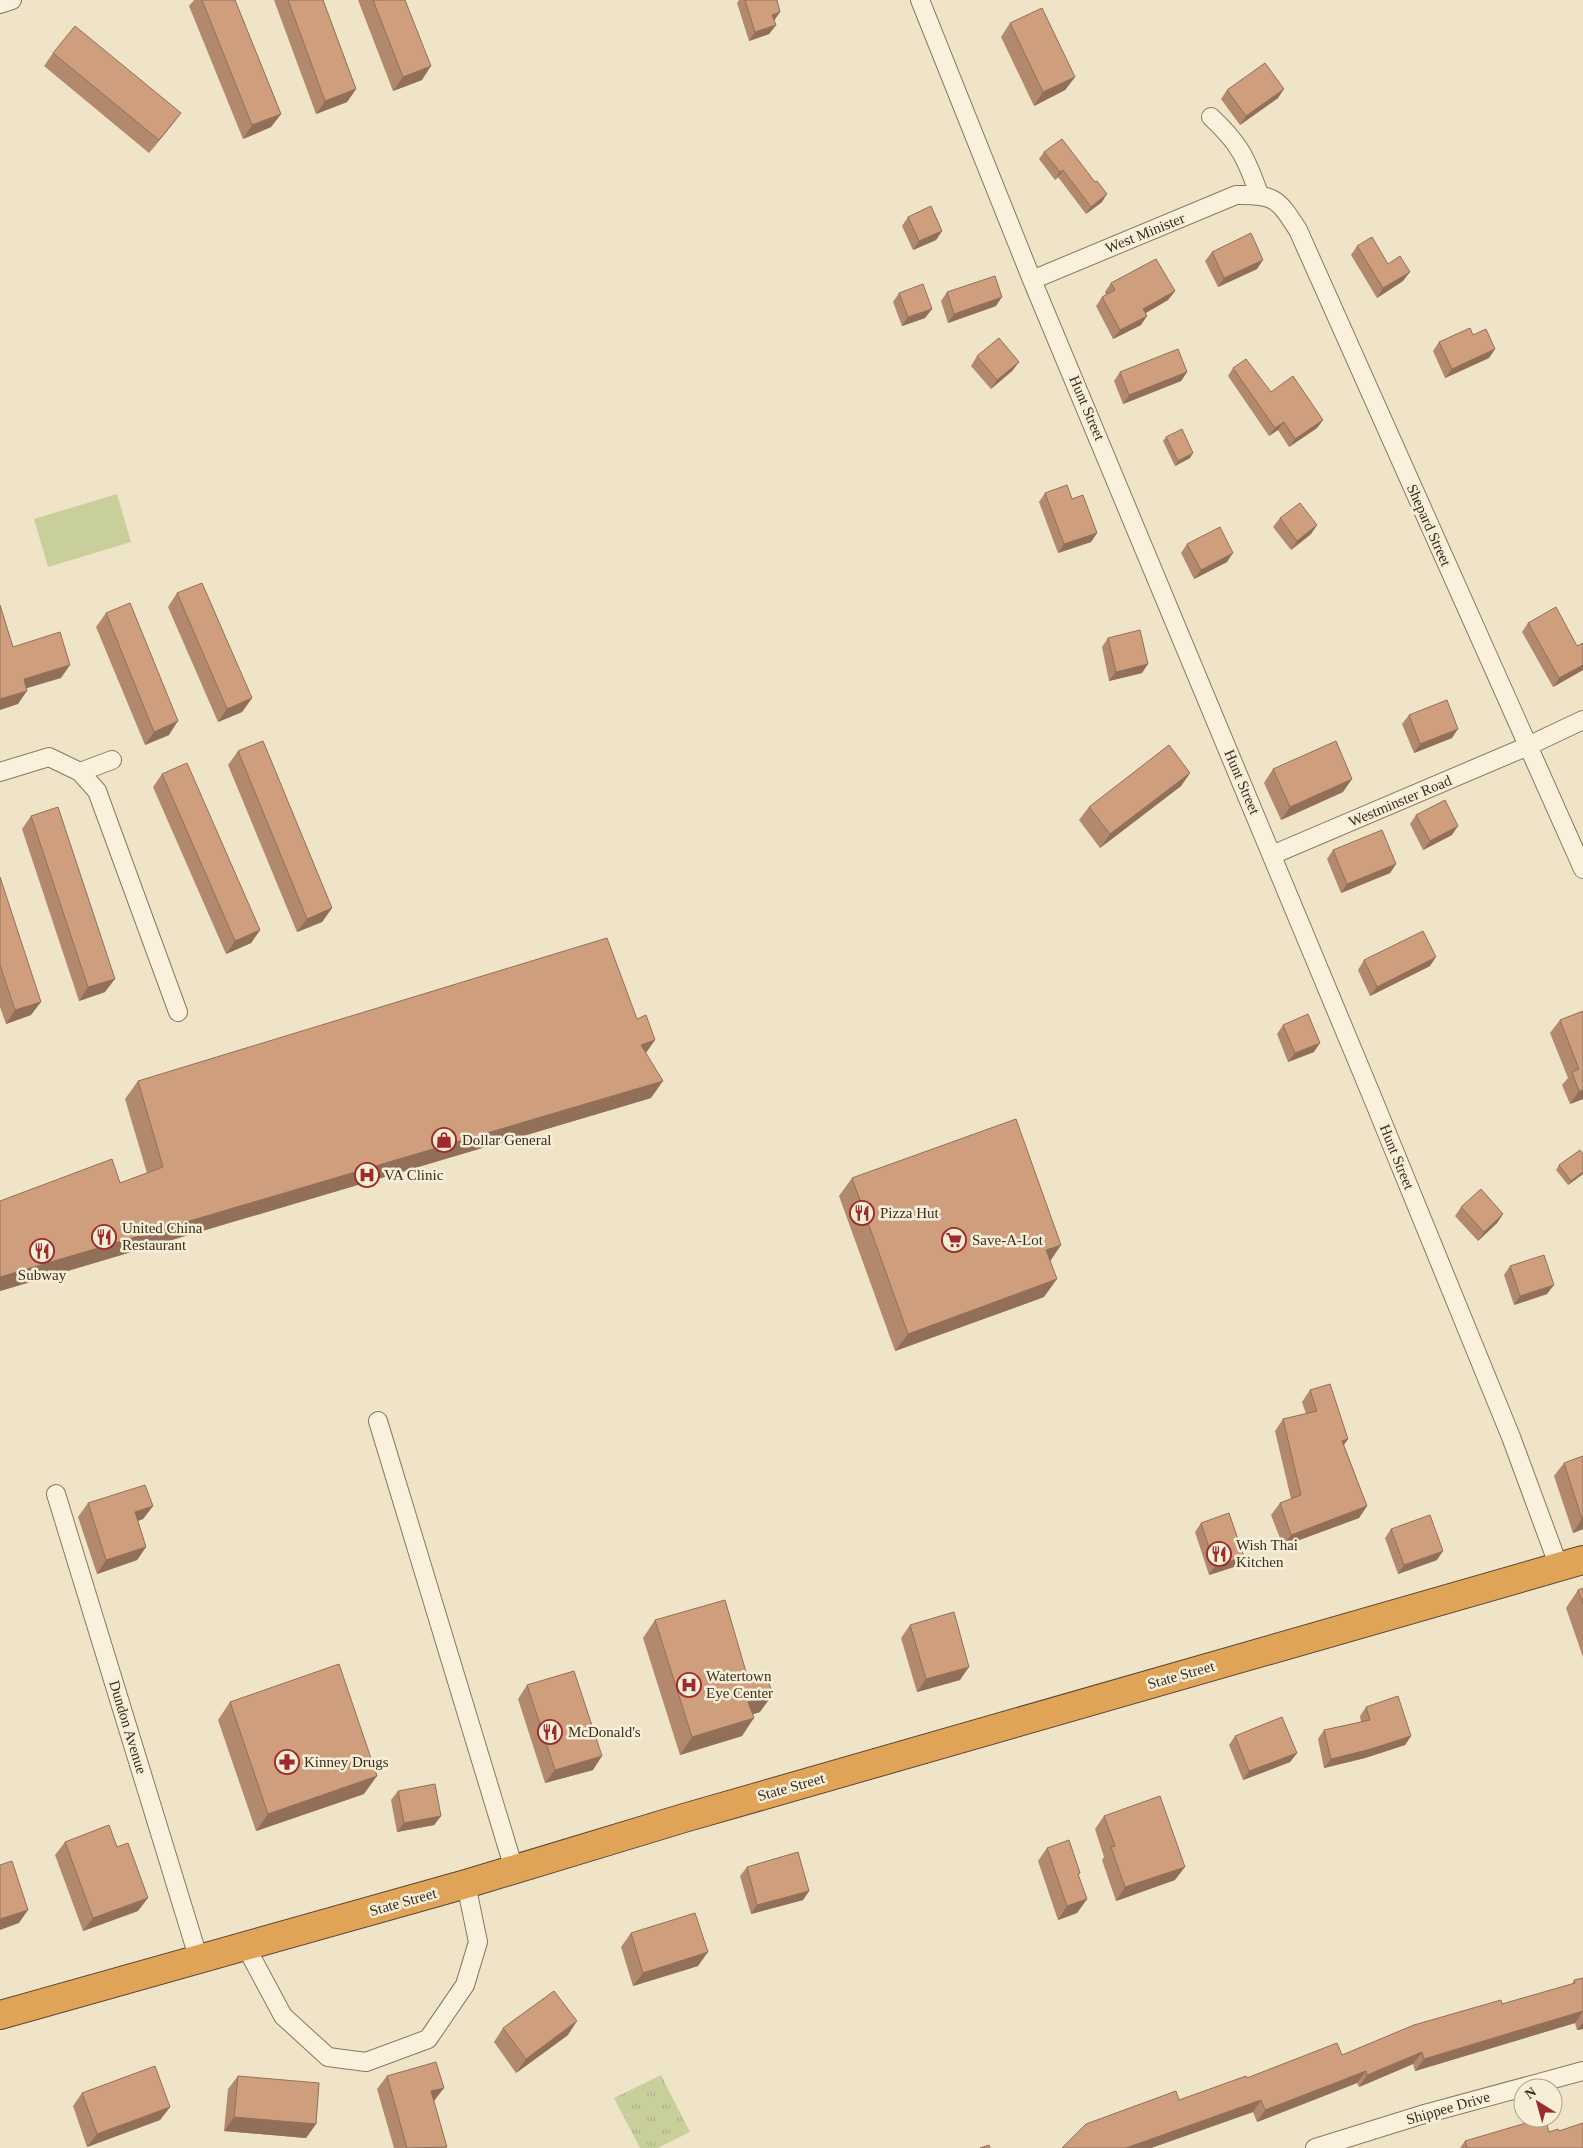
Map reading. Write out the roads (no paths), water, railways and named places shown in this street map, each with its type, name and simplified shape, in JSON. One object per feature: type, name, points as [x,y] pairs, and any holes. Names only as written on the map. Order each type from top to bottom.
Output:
[{"type":"highway","name":"State Street","points":[[0,2015],[246,1948],[1571,1563]]},
{"type":"street","points":[[0,4],[12,0]]},
{"type":"street","name":"Hunt Street","points":[[920,0],[1032,280],[1272,855],[1511,1437],[1571,1563]]},
{"type":"street","points":[[1211,117],[1229,134],[1246,158],[1259,194]]},
{"type":"street","name":"West Minister","points":[[1032,280],[1236,195],[1259,194]]},
{"type":"street","name":"Shepard Street","points":[[1259,194],[1267,196],[1282,206],[1298,230],[1583,869]]},
{"type":"street","name":"Westminster Road","points":[[1272,855],[1528,746],[1583,720]]},
{"type":"street","points":[[0,772],[49,757],[80,772],[97,791],[178,1012]]},
{"type":"street","points":[[80,772],[112,760]]},
{"type":"street","points":[[378,1421],[514,1869]]},
{"type":"street","name":"Dundon Avenue","points":[[56,1494],[199,1960]]},
{"type":"street","points":[[246,1948],[283,2016],[328,2056],[366,2062],[428,2039],[465,1985],[478,1942],[466,1884]]},
{"type":"street","name":"Shippee Drive","points":[[1315,2148],[1421,2115],[1583,2070]]},
{"type":"place","name":"Dollar General","points":[[444,1140]]},
{"type":"place","name":"VA Clinic","points":[[367,1175]]},
{"type":"place","name":"Pizza Hut","points":[[862,1213]]},
{"type":"place","name":"United China Restaurant","points":[[104,1237]]},
{"type":"place","name":"Save-A-Lot","points":[[954,1240]]},
{"type":"place","name":"Subway","points":[[42,1251]]},
{"type":"place","name":"Wish Thai Kitchen","points":[[1219,1554]]},
{"type":"place","name":"Watertown Eye Center","points":[[689,1685]]},
{"type":"place","name":"McDonald's","points":[[550,1732]]},
{"type":"place","name":"Kinney Drugs","points":[[287,1762]]}]
